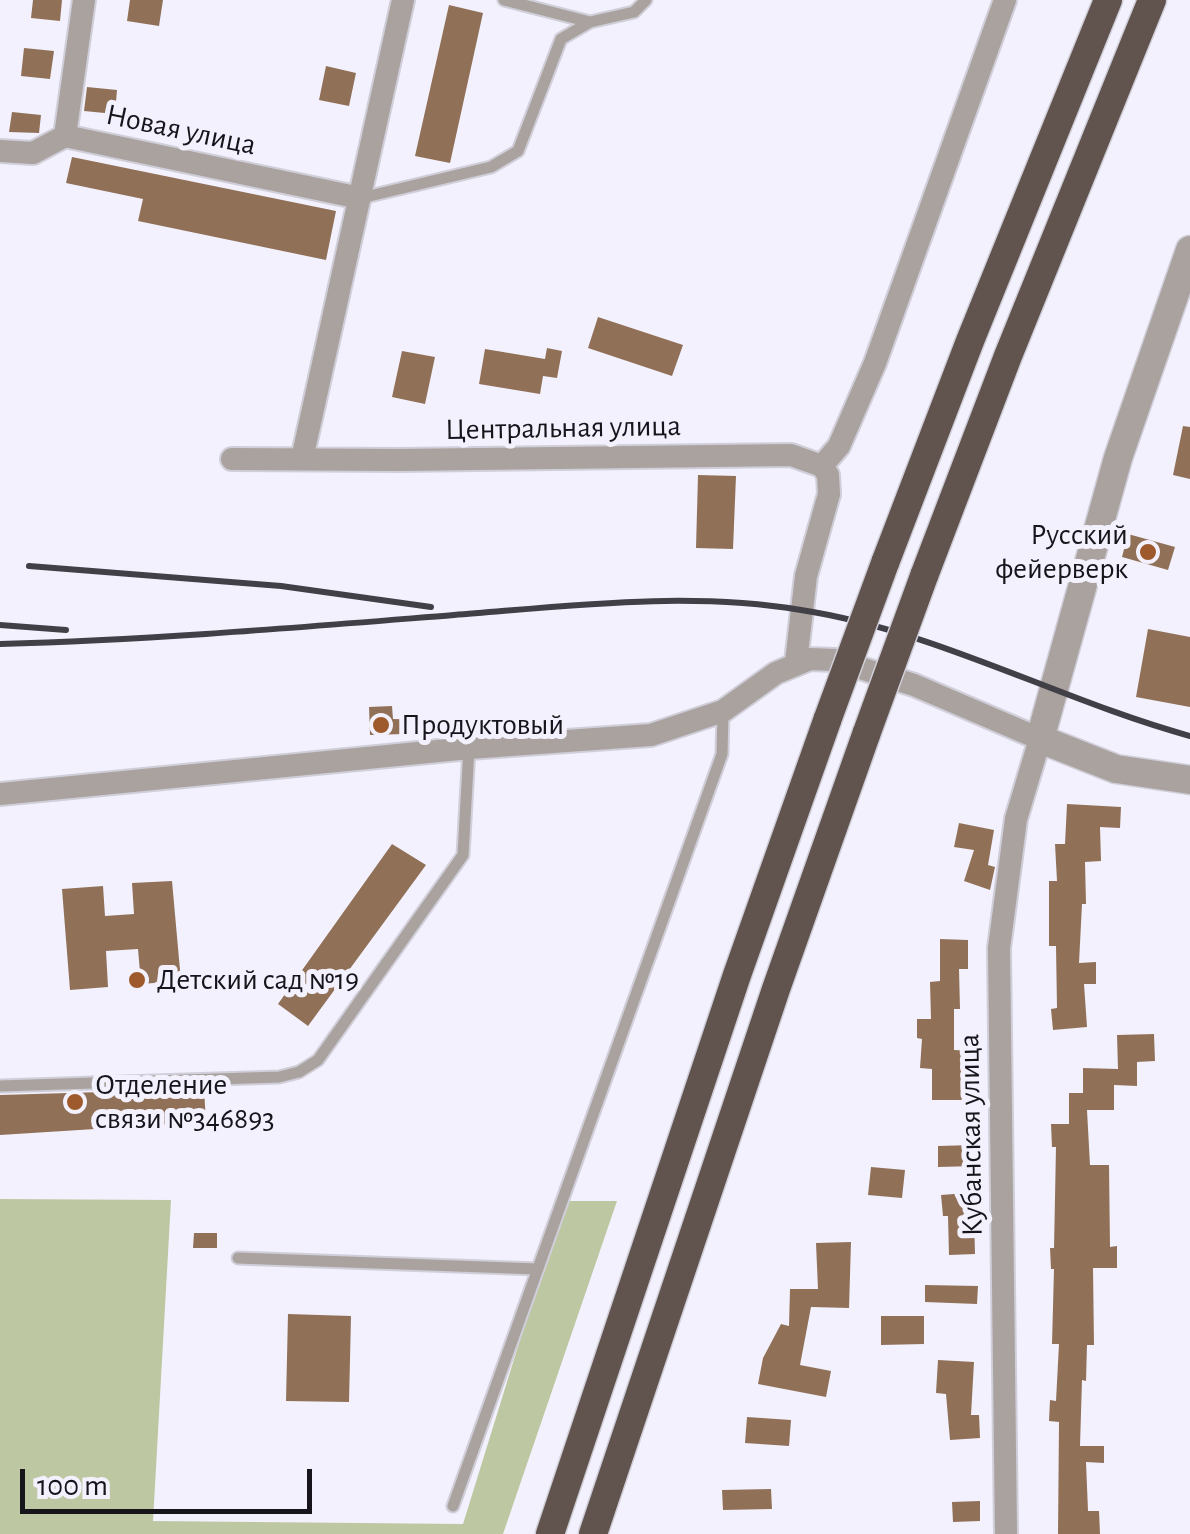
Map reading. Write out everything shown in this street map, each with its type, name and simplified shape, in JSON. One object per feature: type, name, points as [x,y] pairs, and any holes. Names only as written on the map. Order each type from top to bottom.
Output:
[{"type":"highway","points":[[550,1534],[828,718],[970,342],[1108,0]]},
{"type":"highway","points":[[593,1534],[776,989],[867,732],[1008,356],[1152,0]]},
{"type":"street","name":"Новая улица","points":[[84,0],[65,136],[360,198]]},
{"type":"street","points":[[302,460],[403,0]]},
{"type":"street","points":[[796,662],[806,576],[829,494],[828,476],[822,466],[839,446],[876,364],[1005,0]]},
{"type":"street","points":[[0,151],[34,153],[65,136]]},
{"type":"street","points":[[1040,739],[1118,458],[1190,250]]},
{"type":"street","name":"Центральная улица","points":[[232,459],[791,455],[822,466]]},
{"type":"street","points":[[0,794],[469,748],[651,736],[723,711],[796,662],[835,660],[914,685],[1116,769],[1190,780]]},
{"type":"street","name":"Кубанская улица","points":[[1006,1534],[999,948],[1016,818],[1040,739]]},
{"type":"lane","points":[[504,0],[590,22]]},
{"type":"lane","points":[[360,198],[490,166],[518,152],[561,39],[590,22],[634,12],[646,0]]},
{"type":"lane","points":[[454,1506],[722,754],[723,711]]},
{"type":"lane","points":[[0,1086],[280,1077],[299,1072],[318,1060],[463,854],[469,748]]},
{"type":"lane","points":[[238,1258],[538,1269]]},
{"type":"green space","points":[[0,1199],[171,1200],[153,1521],[463,1524],[563,1201],[617,1201],[503,1534],[0,1534]]},
{"type":"building","points":[[33,0],[62,0],[60,21],[31,18]]},
{"type":"building","points":[[130,0],[163,0],[159,26],[127,21]]},
{"type":"building","points":[[449,5],[483,13],[450,163],[415,156]]},
{"type":"building","points":[[24,48],[54,51],[50,79],[21,76]]},
{"type":"building","points":[[326,66],[356,73],[349,106],[319,100]]},
{"type":"building","points":[[87,87],[117,90],[115,114],[84,111]]},
{"type":"building","points":[[12,112],[41,115],[39,133],[9,132]]},
{"type":"building","points":[[72,157],[336,211],[326,260],[138,221],[143,199],[66,183]]},
{"type":"building","points":[[598,317],[683,345],[672,376],[588,348]]},
{"type":"building","points":[[547,348],[562,351],[557,378],[543,376],[540,394],[479,384],[485,349],[545,359]]},
{"type":"building","points":[[402,351],[435,357],[425,404],[392,397]]},
{"type":"building","points":[[1183,426],[1190,427],[1190,479],[1173,475]]},
{"type":"building","points":[[698,475],[736,476],[733,549],[696,548]]},
{"type":"building","name":"Русский фейерверк","points":[[1128,534],[1175,547],[1168,570],[1122,557]]},
{"type":"building","points":[[1148,629],[1190,637],[1190,707],[1136,697]]},
{"type":"building","points":[[392,706],[393,719],[439,720],[439,733],[370,735],[369,707]]},
{"type":"building","points":[[1067,804],[1121,807],[1120,828],[1100,827],[1101,861],[1085,862],[1086,904],[1082,904],[1079,963],[1096,962],[1096,984],[1084,984],[1087,1027],[1053,1030],[1051,1009],[1057,1008],[1056,946],[1049,946],[1049,881],[1057,881],[1055,844],[1065,844]]},
{"type":"building","points":[[959,823],[994,830],[988,865],[995,867],[990,890],[964,881],[974,850],[954,847]]},
{"type":"building","points":[[392,844],[426,865],[308,1026],[278,1004]]},
{"type":"building","points":[[172,881],[181,981],[141,984],[138,949],[106,951],[108,987],[70,990],[62,889],[103,886],[105,916],[134,914],[132,883]]},
{"type":"building","points":[[940,939],[968,940],[968,969],[959,969],[960,1009],[954,1009],[954,1050],[976,1051],[979,1100],[932,1100],[932,1069],[920,1068],[922,1039],[917,1038],[917,1019],[931,1019],[930,982],[940,981]]},
{"type":"building","points":[[1154,1034],[1155,1061],[1137,1062],[1137,1086],[1114,1085],[1114,1110],[1087,1110],[1090,1165],[1109,1165],[1110,1247],[1117,1246],[1117,1268],[1093,1268],[1094,1345],[1087,1345],[1086,1381],[1082,1380],[1080,1446],[1104,1446],[1104,1463],[1086,1462],[1088,1511],[1099,1511],[1100,1534],[1058,1534],[1059,1422],[1049,1421],[1050,1400],[1056,1401],[1059,1344],[1052,1344],[1054,1269],[1050,1248],[1054,1248],[1056,1147],[1052,1147],[1051,1124],[1069,1124],[1069,1093],[1083,1093],[1083,1068],[1118,1069],[1117,1035]]},
{"type":"building","points":[[204,1089],[206,1122],[0,1135],[0,1095]]},
{"type":"building","points":[[974,1145],[975,1166],[938,1167],[938,1146]]},
{"type":"building","points":[[871,1167],[905,1170],[902,1198],[868,1195]]},
{"type":"building","points":[[980,1192],[981,1214],[974,1214],[975,1254],[949,1255],[948,1216],[943,1216],[941,1195]]},
{"type":"building","points":[[194,1233],[217,1233],[217,1248],[193,1248]]},
{"type":"building","points":[[851,1242],[849,1308],[811,1307],[800,1365],[831,1371],[826,1397],[758,1384],[763,1358],[781,1324],[789,1326],[790,1289],[818,1289],[816,1243]]},
{"type":"building","points":[[925,1285],[978,1286],[977,1304],[925,1302]]},
{"type":"building","points":[[288,1314],[351,1316],[349,1402],[286,1401]]},
{"type":"building","points":[[881,1316],[924,1316],[924,1344],[881,1345]]},
{"type":"building","points":[[938,1360],[974,1362],[971,1415],[979,1415],[980,1438],[950,1440],[946,1394],[936,1393]]},
{"type":"building","points":[[747,1417],[791,1420],[789,1446],[745,1443]]},
{"type":"building","points":[[771,1489],[772,1509],[723,1510],[722,1490]]},
{"type":"building","points":[[980,1501],[980,1521],[953,1522],[952,1502]]},
{"type":"railway","points":[[29,566],[281,586],[431,607]]},
{"type":"railway","points":[[0,644],[227,632],[628,602],[758,604],[901,633],[1190,736]]},
{"type":"railway","points":[[0,625],[66,630]]},
{"type":"place","name":"Русский фейерверк","points":[[1148,552]]},
{"type":"place","name":"Продуктовый","points":[[381,725]]},
{"type":"place","name":"Детский сад №19","points":[[137,980]]},
{"type":"place","name":"Отделение связи №346893","points":[[75,1102]]}]
